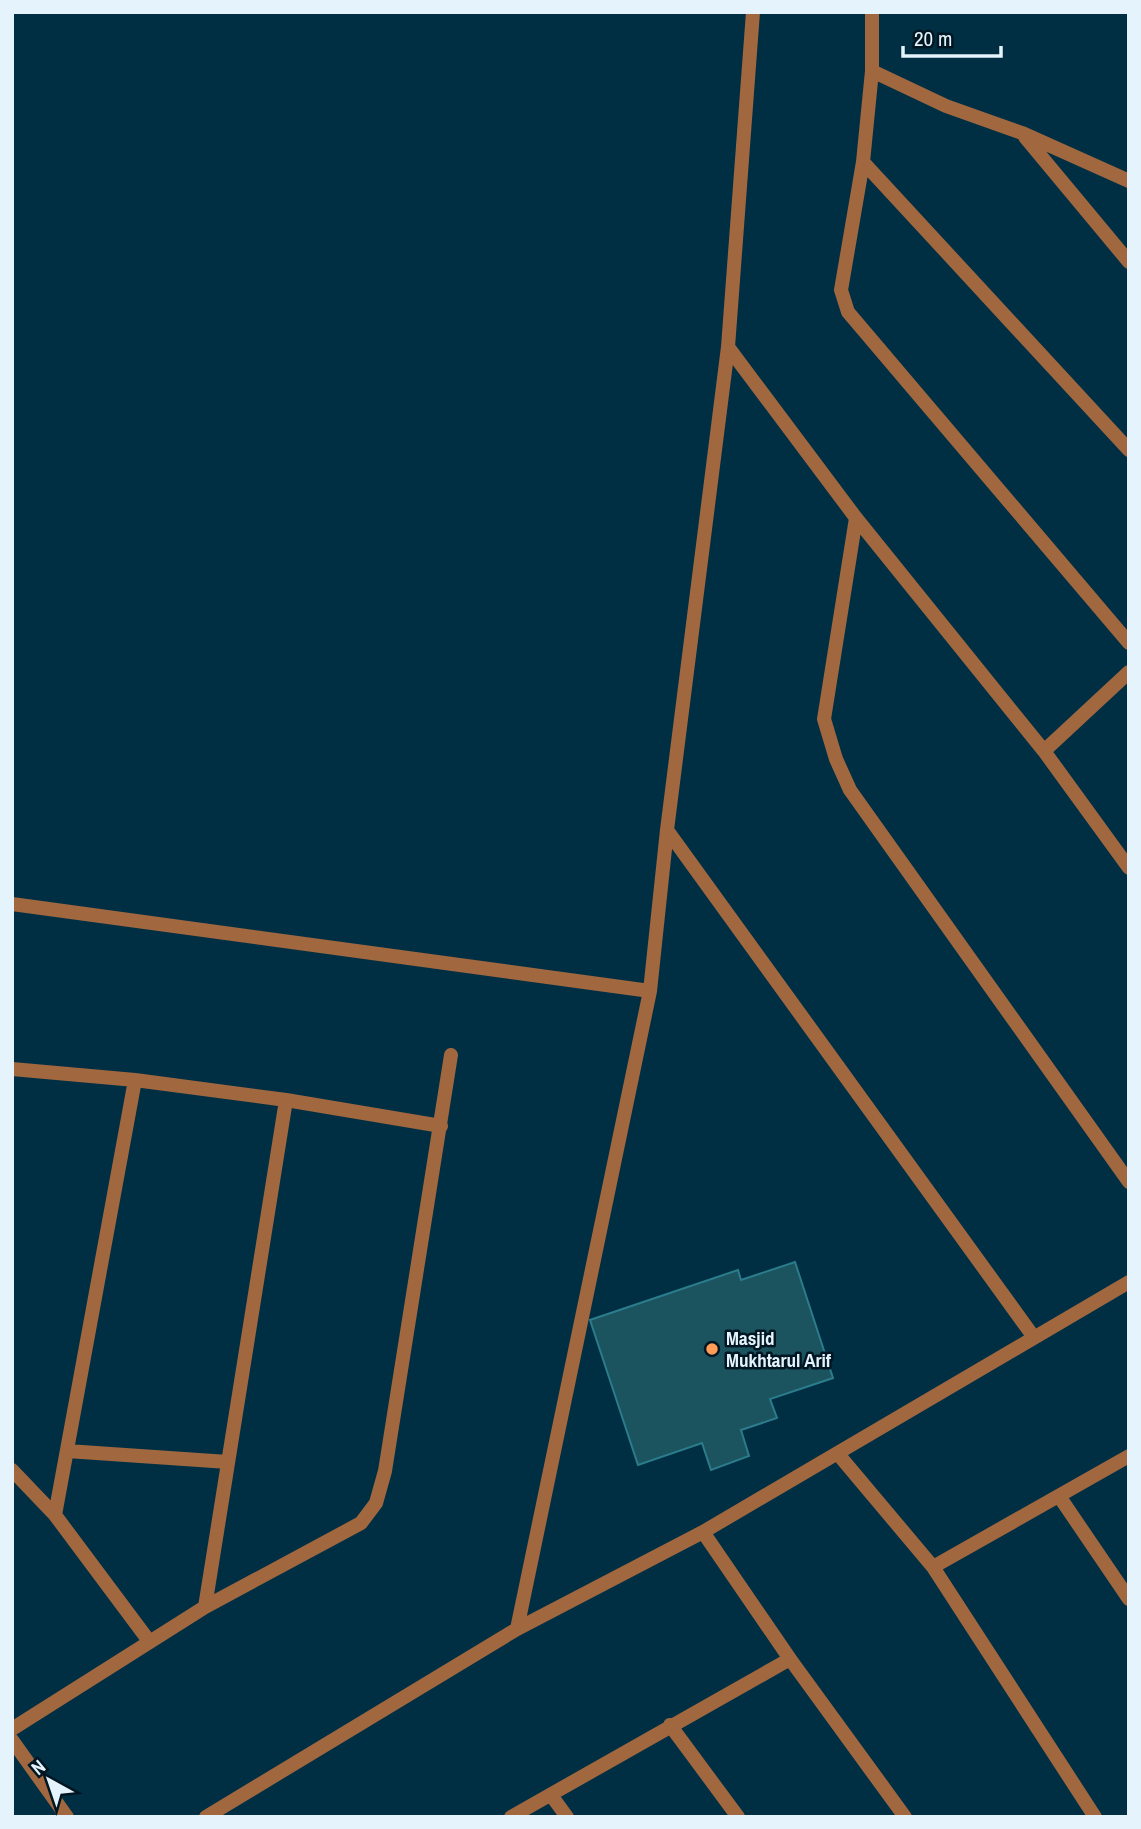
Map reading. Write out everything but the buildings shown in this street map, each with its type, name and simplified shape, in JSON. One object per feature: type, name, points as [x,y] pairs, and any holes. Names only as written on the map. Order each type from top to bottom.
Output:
[{"type":"street","points":[[517,1629],[650,991],[667,830],[728,347],[754,12]]},
{"type":"street","points":[[872,12],[872,71],[863,162],[841,290],[848,312],[1129,643]]},
{"type":"street","points":[[872,71],[946,106],[1022,133],[1129,181]]},
{"type":"street","points":[[1022,133],[1129,262]]},
{"type":"street","points":[[863,162],[1129,450]]},
{"type":"street","points":[[728,347],[856,517],[1044,751],[1129,868]]},
{"type":"street","points":[[856,517],[824,719],[836,759],[850,790],[1129,1182]]},
{"type":"street","points":[[1044,751],[1129,672]]},
{"type":"street","points":[[667,830],[1033,1336]]},
{"type":"street","points":[[12,904],[650,991]]},
{"type":"street","points":[[12,1729],[205,1607],[361,1523],[376,1503],[385,1471],[451,1055]]},
{"type":"street","points":[[12,1069],[135,1080],[441,1126]]},
{"type":"street","points":[[55,1514],[135,1080]]},
{"type":"street","points":[[205,1607],[286,1101]]},
{"type":"street","points":[[206,1817],[517,1629],[703,1532],[1129,1282]]},
{"type":"street","points":[[66,1451],[228,1462]]},
{"type":"street","points":[[838,1454],[933,1567],[1096,1817]]},
{"type":"street","points":[[933,1567],[1129,1456]]},
{"type":"street","points":[[12,1470],[55,1514],[149,1641]]},
{"type":"street","points":[[1059,1496],[1129,1599]]},
{"type":"street","points":[[703,1532],[790,1659],[905,1817]]},
{"type":"street","points":[[511,1817],[790,1659]]},
{"type":"street","points":[[670,1725],[738,1817]]},
{"type":"street","points":[[12,1740],[67,1817]]},
{"type":"street","points":[[551,1795],[567,1817]]},
{"type":"place","name":"Masjid Mukhtarul Arif","points":[[712,1349]]}]
